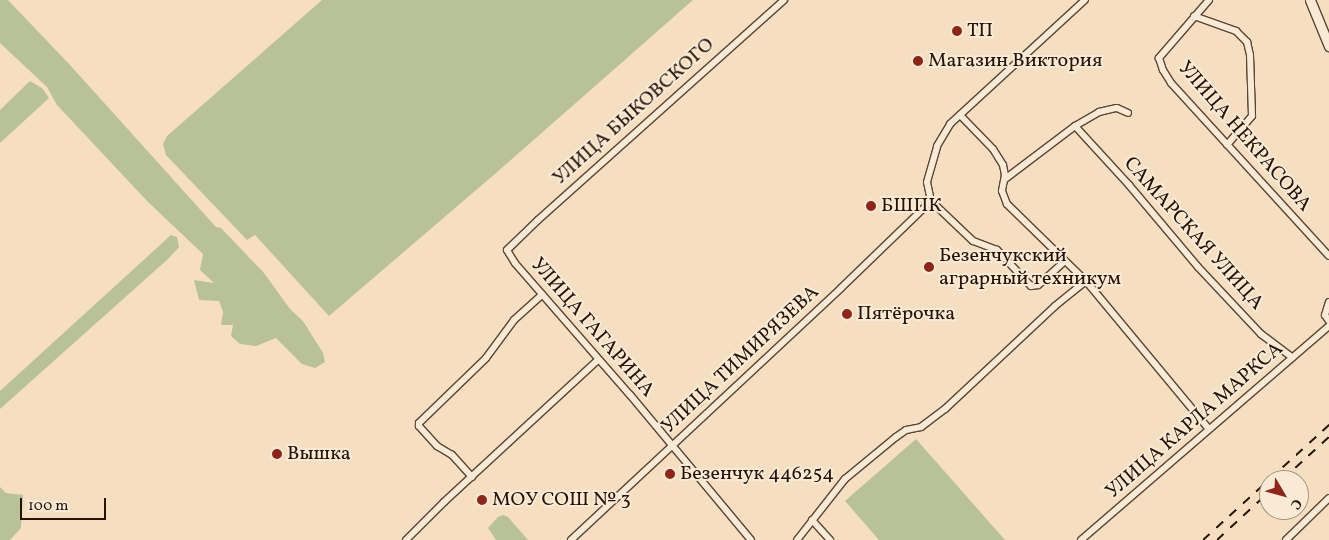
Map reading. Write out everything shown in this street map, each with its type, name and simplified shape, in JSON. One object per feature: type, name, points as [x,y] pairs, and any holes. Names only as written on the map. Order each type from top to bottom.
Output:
[{"type":"street","name":"УЛИЦА БЫКОВСКОГО","points":[[507,250],[538,220],[784,0]]},
{"type":"street","points":[[1065,261],[1038,285],[1031,286],[997,250],[973,241],[931,201],[927,182],[931,162],[943,134],[960,114],[1085,0]]},
{"type":"street","points":[[1209,0],[1194,16],[1236,32],[1247,42],[1250,55],[1252,116],[1227,145]]},
{"type":"street","points":[[1310,0],[1329,46]]},
{"type":"street","name":"УЛИЦА НЕКРАСОВА","points":[[1194,16],[1159,58],[1162,70],[1171,84],[1329,256]]},
{"type":"street","points":[[1005,179],[1075,126],[1099,112],[1117,108],[1128,113]]},
{"type":"street","points":[[960,114],[999,158],[1005,170],[1002,190],[1007,204],[1086,281],[1209,429]]},
{"type":"street","name":"САМАРСКАЯ УЛИЦА","points":[[1075,126],[1129,184],[1198,267],[1261,334],[1292,358]]},
{"type":"street","name":"УЛИЦА ТИМИРЯЗЕВА","points":[[571,540],[842,288],[931,201]]},
{"type":"street","name":"УЛИЦА ГАГАРИНА","points":[[507,250],[514,263],[673,446],[751,540]]},
{"type":"street","points":[[797,540],[844,479],[906,430],[921,427],[945,409],[1055,306],[1086,281]]},
{"type":"street","points":[[472,476],[452,455],[437,446],[419,426],[419,422],[486,358],[514,320],[542,295]]},
{"type":"street","points":[[1329,302],[1325,315],[1329,320]]},
{"type":"street","name":"УЛИЦА КАРЛА МАРКСА","points":[[1081,540],[1329,326]]},
{"type":"street","points":[[406,540],[472,476],[598,360]]},
{"type":"street","points":[[1286,540],[1329,498]]},
{"type":"street","points":[[812,520],[830,540]]},
{"type":"green space","points":[[0,0],[8,0],[70,65],[216,227],[221,228],[264,273],[290,309],[303,321],[323,353],[325,362],[315,368],[302,364],[276,338],[256,346],[240,344],[231,336],[233,325],[221,325],[223,312],[219,301],[199,300],[194,280],[214,283],[200,270],[203,254],[148,202],[57,105],[47,87],[0,43]]},
{"type":"green space","points":[[322,0],[693,0],[329,316],[255,235],[247,240],[166,155],[163,144],[167,136]]},
{"type":"green space","points":[[30,81],[42,88],[49,98],[0,143],[0,110]]},
{"type":"green space","points":[[171,235],[177,237],[179,247],[168,259],[0,409],[0,391]]},
{"type":"green space","points":[[916,439],[1005,540],[879,540],[845,501]]},
{"type":"green space","points":[[0,487],[6,493],[23,495],[21,528],[10,540],[0,540]]},
{"type":"green space","points":[[503,515],[508,517],[528,540],[496,540],[488,528],[498,517]]},
{"type":"railway","points":[[1203,540],[1329,425]]},
{"type":"railway","points":[[1293,470],[1329,437]]},
{"type":"railway","points":[[1217,540],[1259,501]]},
{"type":"place","name":"ТП","points":[[957,31]]},
{"type":"place","name":"Магазин Виктория","points":[[918,61]]},
{"type":"place","name":"БШПК","points":[[871,206]]},
{"type":"place","name":"Безенчукский аграрный техникум","points":[[929,267]]},
{"type":"place","name":"Пятёрочка","points":[[847,314]]},
{"type":"place","name":"Вышка","points":[[277,454]]},
{"type":"place","name":"Безенчук 446254","points":[[670,474]]},
{"type":"place","name":"МОУ СОШ № 3","points":[[482,500]]}]
